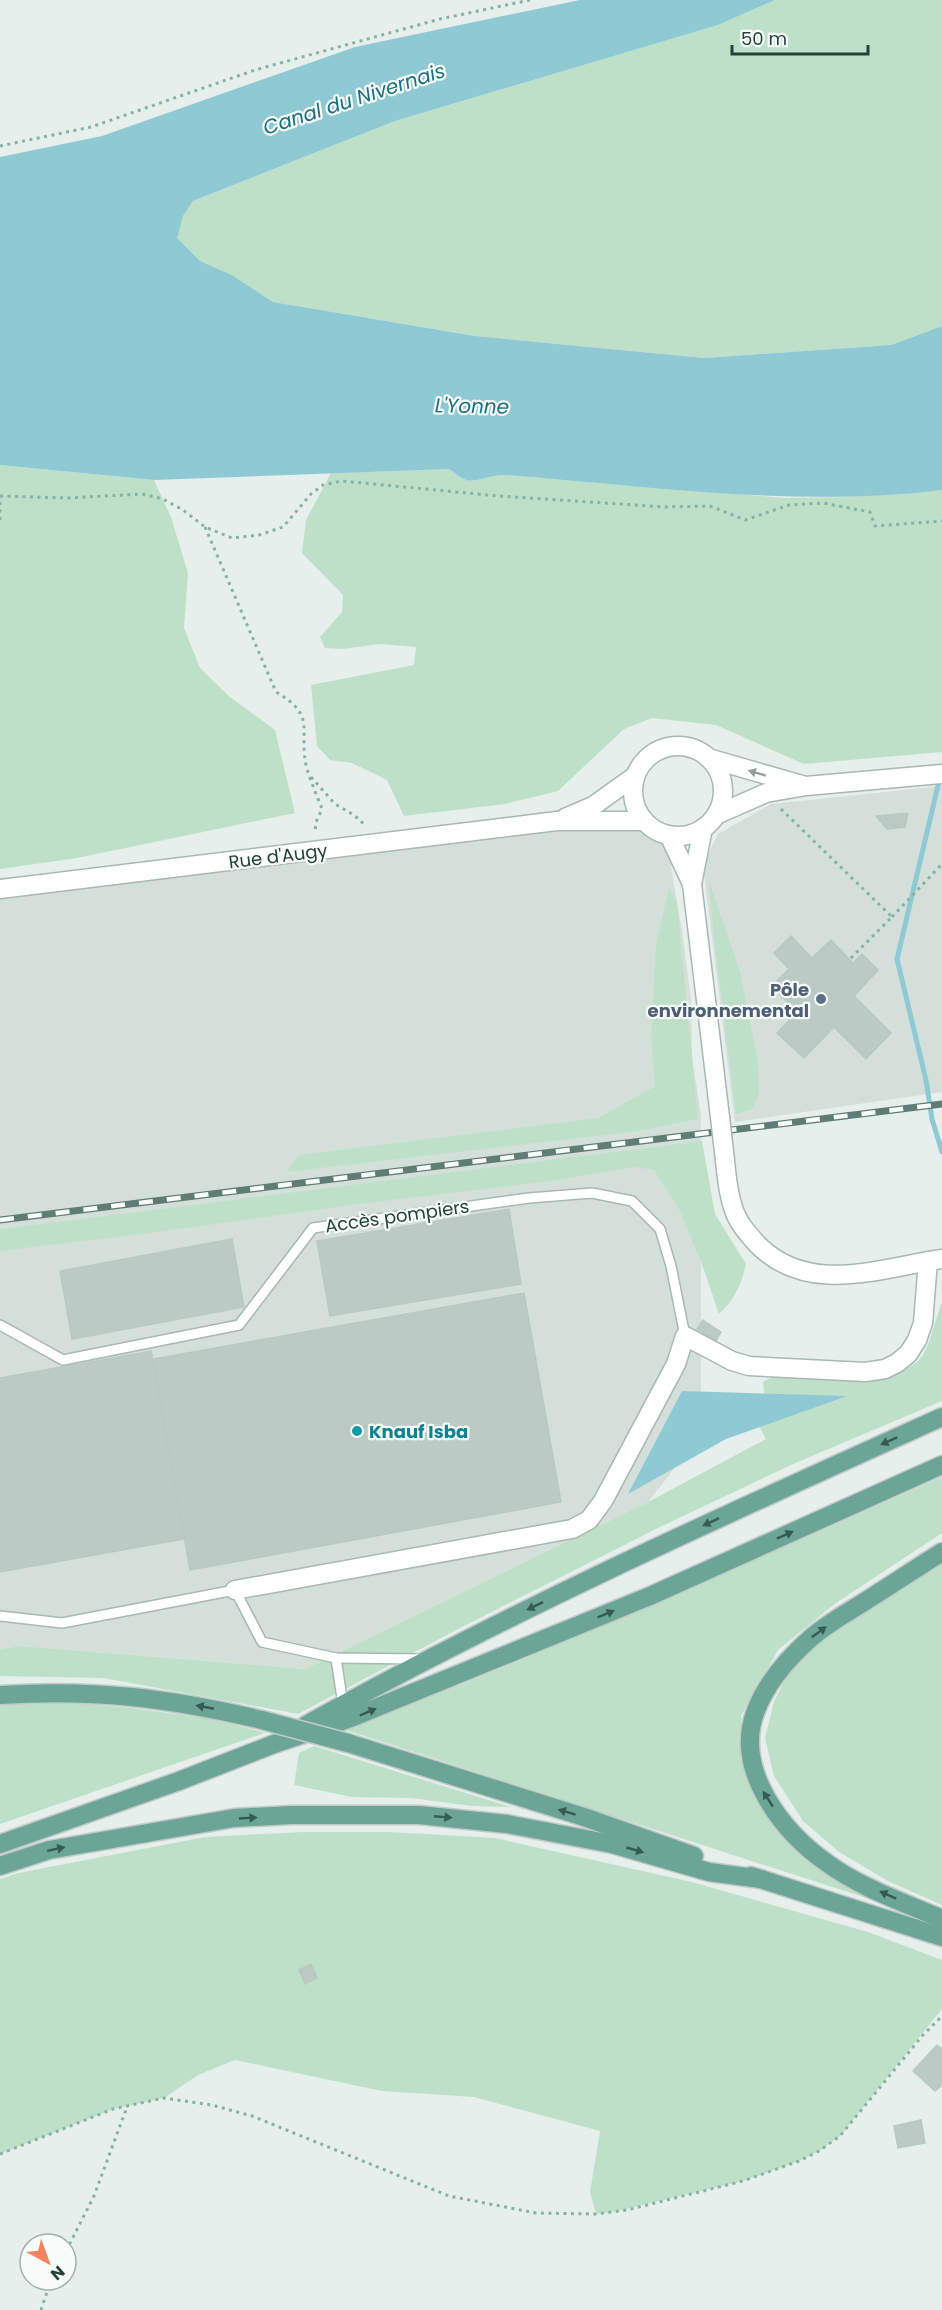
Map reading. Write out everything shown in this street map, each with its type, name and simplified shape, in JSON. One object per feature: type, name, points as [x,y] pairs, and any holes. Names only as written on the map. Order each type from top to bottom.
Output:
[{"type":"main road","points":[[274,1744],[427,1659],[621,1563],[942,1417]]},
{"type":"main road","points":[[0,1844],[179,1782],[274,1744],[351,1718],[650,1596],[942,1465]]},
{"type":"main road","points":[[942,1552],[839,1618],[813,1636],[794,1654],[768,1683],[754,1715],[751,1744],[758,1780],[764,1795],[804,1845],[827,1864],[855,1881],[942,1919]]},
{"type":"main road","points":[[0,1695],[48,1692],[146,1697],[262,1720],[348,1743],[584,1817],[761,1879],[942,1937]]},
{"type":"main road","points":[[0,1866],[49,1850],[234,1818],[291,1815],[419,1815],[507,1824],[612,1844],[709,1872],[761,1879]]},
{"type":"street","points":[[682,746],[696,750],[708,758],[718,770],[722,785],[722,800],[716,814],[703,828],[693,834],[669,835],[655,830],[643,820],[633,799],[635,776],[653,753],[667,747],[682,746]]},
{"type":"street","points":[[708,758],[806,786]]},
{"type":"street","points":[[716,814],[765,793],[806,786],[939,774]]},
{"type":"street","name":"Rue d'Augy","points":[[556,821],[593,806],[635,776]]},
{"type":"street","name":"Rue d'Augy","points":[[0,890],[556,821],[643,820]]},
{"type":"street","points":[[235,1590],[572,1529],[589,1520],[603,1501],[670,1374],[685,1336],[732,1361],[749,1366],[865,1372],[885,1369],[897,1363],[908,1354],[917,1340],[923,1323],[935,1260],[840,1275],[822,1275],[786,1267],[761,1248],[738,1219],[732,1206],[692,884],[703,828]]},
{"type":"street","points":[[669,835],[692,884]]},
{"type":"lane","name":"Accès pompiers","points":[[0,1324],[63,1360],[239,1325],[313,1228],[529,1198],[592,1192],[632,1202],[660,1229],[671,1266],[685,1336]]},
{"type":"lane","points":[[0,1616],[62,1623],[235,1590],[262,1642],[336,1658],[427,1659]]},
{"type":"lane","points":[[336,1658],[343,1705]]},
{"type":"path","points":[[0,146],[91,127],[255,70],[440,19],[530,0]]},
{"type":"path","points":[[0,520],[0,496],[68,498],[142,494],[163,499],[183,510],[205,527],[232,538],[259,535],[283,526],[323,484],[342,481],[498,496],[664,507],[710,506],[745,520],[789,505],[823,503],[870,512],[875,526],[942,521]]},
{"type":"path","points":[[205,527],[276,692],[293,702],[303,718],[307,768],[322,809],[316,822],[314,851]]},
{"type":"path","points":[[310,775],[335,804],[365,824],[372,844]]},
{"type":"path","points":[[765,793],[892,917]]},
{"type":"path","points":[[850,959],[942,864]]},
{"type":"path","points":[[0,2154],[113,2109],[164,2098],[212,2105],[252,2116],[449,2196],[536,2213],[596,2214],[627,2210],[743,2181],[800,2161],[819,2151],[840,2136],[923,2035],[942,2016]]},
{"type":"path","points":[[76,2232],[94,2196],[127,2106]]},
{"type":"path","points":[[41,2310],[47,2292]]},
{"type":"shaded area","points":[[942,786],[942,1092],[735,1122],[703,865],[718,834],[771,804]]},
{"type":"shaded area","points":[[619,811],[668,850],[682,931],[691,1000],[692,1057],[701,1115],[701,1435],[648,1502],[305,1669],[21,1646],[0,1649],[0,878],[495,833]]},
{"type":"green space","points":[[775,0],[942,0],[942,326],[891,345],[704,358],[475,336],[273,302],[232,275],[200,261],[176,238],[183,216],[193,201],[395,121],[718,25]]},
{"type":"green space","points":[[0,465],[154,480],[171,517],[188,573],[184,628],[200,668],[230,697],[275,730],[295,813],[77,858],[0,869]]},
{"type":"green space","points":[[449,469],[470,481],[505,475],[785,498],[846,497],[942,490],[942,752],[804,764],[716,725],[652,718],[624,729],[558,791],[505,804],[404,816],[387,780],[352,763],[330,760],[317,746],[311,685],[414,665],[416,647],[381,644],[342,649],[325,648],[320,637],[342,612],[343,595],[302,553],[306,520],[331,473]]},
{"type":"green space","points":[[709,881],[740,972],[758,1063],[759,1095],[752,1109],[736,1114],[714,938]]},
{"type":"green space","points":[[669,887],[677,903],[698,1119],[639,1131],[286,1172],[299,1155],[598,1118],[655,1086],[651,1034],[656,945]]},
{"type":"green space","points":[[702,1141],[715,1214],[746,1264],[737,1291],[719,1314],[702,1264],[678,1207],[654,1170],[636,1167],[543,1182],[0,1251],[0,1229]]},
{"type":"green space","points":[[942,1302],[942,1401],[793,1464],[658,1528],[464,1626],[298,1714],[104,1678],[0,1676],[0,1649],[21,1646],[305,1669],[648,1502],[766,1439],[752,1413],[766,1409],[763,1382],[772,1377],[853,1380],[875,1378],[911,1366],[926,1350]]},
{"type":"green space","points":[[942,1477],[942,1533],[836,1603],[778,1650],[741,1716],[747,1776],[777,1822],[885,1904],[346,1730],[571,1639]]},
{"type":"green space","points":[[942,1562],[942,1905],[888,1881],[839,1852],[803,1821],[774,1776],[765,1738],[774,1702],[786,1677],[819,1640]]},
{"type":"green space","points":[[40,1700],[131,1708],[214,1719],[265,1733],[0,1824],[0,1704]]},
{"type":"green space","points":[[314,1746],[511,1807],[472,1806],[411,1798],[352,1797],[294,1785],[299,1753]]},
{"type":"green space","points":[[302,1832],[390,1832],[495,1838],[692,1882],[868,1932],[942,1960],[942,2009],[840,2136],[819,2151],[799,2161],[743,2181],[617,2211],[596,2214],[590,2192],[600,2131],[474,2097],[382,2091],[235,2060],[198,2075],[164,2098],[113,2109],[0,2154],[0,1879],[18,1873],[205,1837]]},
{"type":"water","points":[[580,0],[775,0],[718,25],[395,121],[193,201],[183,216],[177,238],[200,261],[232,275],[273,302],[475,336],[704,358],[891,345],[942,326],[942,490],[833,497],[778,496],[505,475],[470,481],[449,469],[154,480],[0,465],[0,157],[102,136],[355,47]]},
{"type":"water","points":[[682,1391],[847,1396],[726,1439],[628,1494]]},
{"type":"building","points":[[908,813],[905,827],[887,829],[876,816]]},
{"type":"building","points":[[903,818],[904,825],[893,827],[892,819]]},
{"type":"building","name":"Pôle environnemental","points":[[791,936],[812,958],[831,940],[853,963],[862,954],[878,970],[854,996],[891,1033],[866,1059],[834,1027],[804,1058],[777,1033],[804,1005],[802,1002],[795,1010],[772,986],[789,969],[774,953]]},
{"type":"building","points":[[509,1209],[521,1284],[330,1316],[317,1241]]},
{"type":"building","points":[[232,1239],[244,1307],[72,1339],[60,1271]]},
{"type":"building","name":"Knauf Isba","points":[[524,1293],[561,1502],[190,1570],[153,1359]]},
{"type":"building","points":[[703,1320],[721,1332],[716,1341],[697,1329]]},
{"type":"building","points":[[151,1351],[184,1539],[0,1572],[0,1378]]},
{"type":"building","points":[[311,1964],[317,1978],[305,1984],[299,1970]]},
{"type":"building","points":[[937,2045],[942,2049],[942,2085],[935,2091],[913,2071]]},
{"type":"building","points":[[921,2120],[925,2143],[898,2148],[894,2126]]},
{"type":"waterway","points":[[940,777],[897,959],[926,1080],[932,1119],[942,1152]]},
{"type":"railway","points":[[0,1220],[942,1104]]},
{"type":"place","name":"Pôle environnemental","points":[[821,999]]},
{"type":"place","name":"Knauf Isba","points":[[357,1431]]},
{"type":"water label","name":"Canal du Nivernais","points":[[354,99]]},
{"type":"water label","name":"L'Yonne","points":[[472,406]]}]
